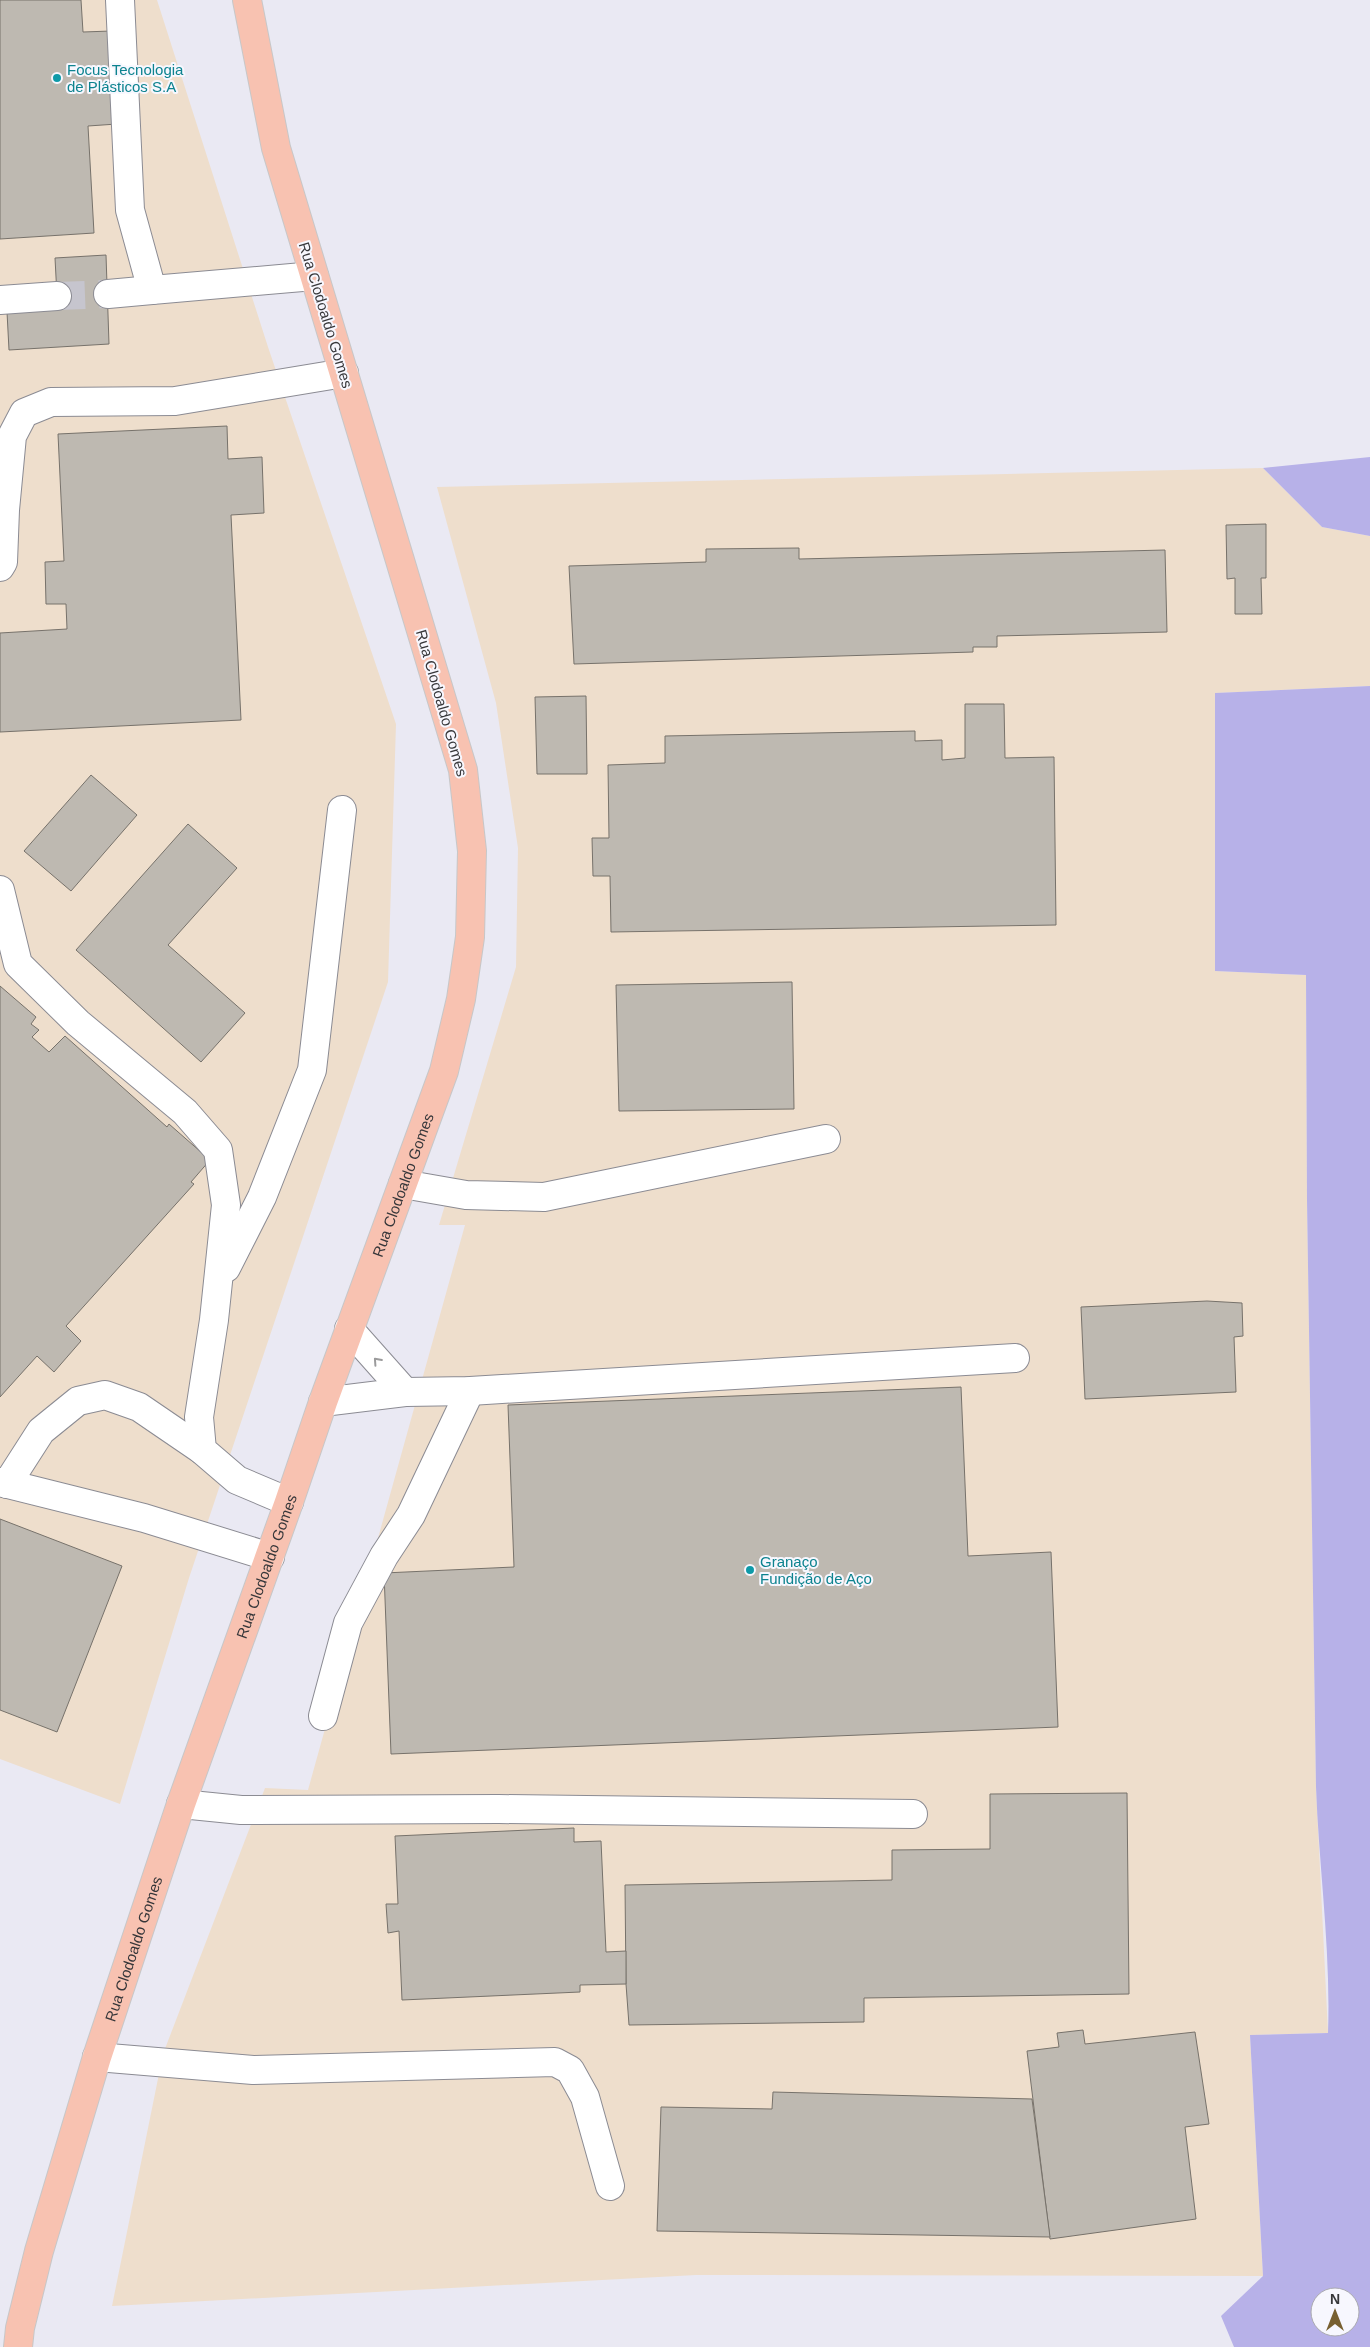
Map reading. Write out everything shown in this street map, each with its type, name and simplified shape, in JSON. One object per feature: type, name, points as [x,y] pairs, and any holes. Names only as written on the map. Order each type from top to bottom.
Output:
[{"type":"main road","name":"Rua Clodoaldo Gomes","points":[[18,2347],[20,2328],[39,2251],[97,2057],[182,1804],[290,1502],[323,1402],[444,1071],[461,999],[470,937],[472,851],[464,770],[276,148],[247,0]]},
{"type":"lane","points":[[120,0],[130,210],[152,290]]},
{"type":"lane","points":[[108,294],[314,276]]},
{"type":"lane","points":[[0,300],[57,296]]},
{"type":"lane","points":[[0,567],[3,562],[5,510],[12,436],[24,412],[51,402],[175,402],[344,373]]},
{"type":"lane","points":[[218,1283],[262,1197],[312,1070],[342,810]]},
{"type":"lane","points":[[0,890],[18,964],[78,1023],[185,1112],[218,1150],[226,1205],[218,1283],[199,1417],[202,1450]]},
{"type":"lane","points":[[402,1184],[466,1195],[544,1197],[826,1139]]},
{"type":"lane","points":[[349,1329],[405,1392]]},
{"type":"lane","points":[[323,1402],[405,1392],[470,1391],[1015,1358]]},
{"type":"lane","points":[[323,1716],[348,1623],[384,1556],[411,1516],[470,1391]]},
{"type":"lane","points":[[270,1557],[144,1518],[4,1483],[41,1431],[78,1401],[105,1395],[139,1407],[202,1450],[237,1480],[290,1502]]},
{"type":"lane","points":[[182,1804],[241,1810],[509,1809],[913,1814]]},
{"type":"lane","points":[[97,2057],[253,2070],[555,2062],[570,2070],[585,2097],[610,2186]]},
{"type":"shaded area","points":[[0,0],[157,0],[268,347],[396,724],[388,982],[189,1578],[120,1804],[0,1759]]},
{"type":"shaded area","points":[[1370,457],[1370,536],[1322,527],[1263,468]]},
{"type":"shaded area","points":[[1263,468],[1322,527],[1370,536],[1370,686],[1216,693],[1216,971],[1306,975],[1307,1200],[1316,1787],[1328,2033],[1250,2035],[1263,2276],[696,2275],[112,2306],[163,2054],[265,1788],[308,1790],[465,1225],[439,1225],[516,967],[518,848],[496,703],[437,487]]},
{"type":"shaded area","points":[[1370,686],[1370,2347],[1234,2347],[1221,2316],[1263,2276],[1250,2035],[1328,2033],[1328,1972],[1316,1787],[1307,1200],[1306,975],[1215,971],[1215,693]]},
{"type":"building","name":"Focus Tecnologia de Plásticos S.A","points":[[0,0],[81,0],[83,32],[111,31],[117,124],[88,126],[94,233],[0,239]]},
{"type":"building","points":[[106,255],[109,344],[9,350],[7,312],[57,296],[55,258]]},
{"type":"building","points":[[227,426],[228,459],[262,457],[264,513],[231,515],[241,720],[0,732],[0,633],[67,629],[66,604],[46,604],[45,562],[64,561],[58,434]]},
{"type":"building","points":[[1266,524],[1266,578],[1261,578],[1262,614],[1235,614],[1235,578],[1227,579],[1226,525]]},
{"type":"building","points":[[799,548],[799,559],[1165,550],[1167,632],[997,636],[997,647],[973,647],[973,652],[574,664],[569,566],[706,562],[706,549]]},
{"type":"building","points":[[586,696],[587,774],[537,774],[535,697]]},
{"type":"building","points":[[965,704],[1004,704],[1005,758],[1054,757],[1056,925],[611,932],[610,876],[593,876],[592,838],[609,838],[608,765],[665,763],[665,736],[915,731],[915,741],[942,740],[942,760],[965,758]]},
{"type":"building","points":[[91,775],[137,815],[71,891],[24,851]]},
{"type":"building","points":[[188,824],[237,868],[168,945],[245,1013],[201,1062],[76,950]]},
{"type":"building","points":[[792,982],[794,1109],[619,1111],[616,985]]},
{"type":"building","points":[[0,986],[36,1017],[31,1024],[39,1030],[32,1037],[49,1052],[65,1036],[167,1127],[169,1124],[210,1160],[191,1182],[194,1184],[66,1326],[81,1341],[54,1372],[37,1356],[0,1397]]},
{"type":"building","points":[[1207,1301],[1242,1303],[1243,1336],[1234,1337],[1236,1392],[1085,1399],[1081,1307]]},
{"type":"building","name":"Granaço Fundição de Aço","points":[[961,1387],[968,1556],[1051,1552],[1058,1727],[391,1754],[384,1573],[514,1567],[508,1405]]},
{"type":"building","points":[[0,1519],[122,1566],[57,1732],[0,1710]]},
{"type":"building","points":[[1127,1793],[1129,1994],[864,1998],[864,2022],[629,2025],[626,1984],[625,1885],[892,1880],[892,1850],[990,1849],[990,1794]]},
{"type":"building","points":[[574,1828],[574,1842],[601,1841],[606,1952],[626,1951],[626,1984],[580,1985],[580,1992],[402,2000],[399,1931],[388,1933],[386,1904],[398,1904],[395,1836]]},
{"type":"building","points":[[1083,2030],[1085,2044],[1195,2032],[1209,2124],[1185,2127],[1196,2219],[1050,2239],[1027,2051],[1059,2047],[1057,2033]]},
{"type":"building","points":[[773,2092],[1032,2099],[1050,2237],[657,2231],[661,2107],[772,2109]]},
{"type":"tunnel","points":[[57,296],[108,294]]},
{"type":"place","name":"Focus Tecnologia de Plásticos S.A","points":[[57,78]]},
{"type":"place","name":"Granaço Fundição de Aço","points":[[750,1570]]}]
